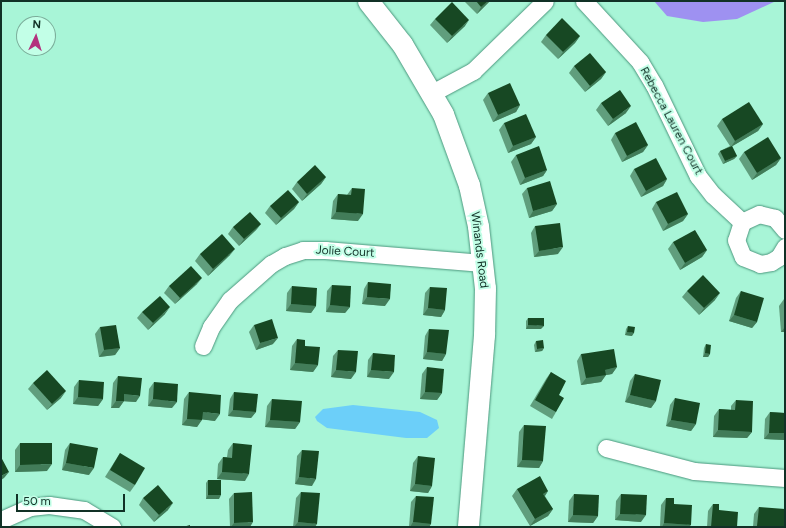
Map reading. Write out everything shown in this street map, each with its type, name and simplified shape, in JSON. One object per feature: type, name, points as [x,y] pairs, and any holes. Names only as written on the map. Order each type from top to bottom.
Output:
[{"type":"street","name":"Winands Road","points":[[368,1],[402,44],[432,93],[442,114],[469,185],[478,226],[482,263],[484,335],[468,527]]},
{"type":"street","points":[[432,93],[472,71],[545,1]]},
{"type":"street","name":"Rebecca Lauren Court","points":[[584,1],[640,62],[654,85],[698,176],[713,195],[742,222]]},
{"type":"street","points":[[785,230],[776,218],[768,214],[750,217],[742,222],[736,240],[739,250],[751,262],[760,264],[771,262],[779,257],[785,247]]},
{"type":"street","name":"Jolie Court","points":[[203,346],[211,327],[230,300],[271,264],[303,250],[325,250],[482,263]]},
{"type":"street","points":[[606,448],[694,472],[785,478]]},
{"type":"street","points":[[1,520],[30,507],[49,505],[84,510],[112,527]]},
{"type":"shaded area","points":[[654,1],[776,1],[737,19],[703,22],[667,16]]},
{"type":"water","points":[[353,405],[420,412],[437,420],[439,428],[427,438],[406,438],[327,428],[317,421],[315,417],[323,409]]},
{"type":"building","points":[[476,1],[488,1],[481,7]]},
{"type":"building","points":[[452,2],[469,20],[452,36],[435,19]]},
{"type":"building","points":[[562,18],[580,36],[563,52],[546,35]]},
{"type":"building","points":[[590,53],[606,72],[590,86],[574,66]]},
{"type":"building","points":[[510,83],[520,105],[498,115],[488,93]]},
{"type":"building","points":[[620,90],[631,106],[613,119],[601,103]]},
{"type":"building","points":[[749,102],[763,124],[735,141],[722,119]]},
{"type":"building","points":[[526,114],[536,137],[513,146],[504,123]]},
{"type":"building","points":[[636,122],[648,145],[627,156],[615,133]]},
{"type":"building","points":[[768,137],[781,158],[757,173],[744,152]]},
{"type":"building","points":[[539,146],[547,170],[525,178],[516,155]]},
{"type":"building","points":[[732,146],[737,156],[725,161],[720,151]]},
{"type":"building","points":[[656,158],[667,179],[646,191],[634,169]]},
{"type":"building","points":[[315,165],[326,177],[307,194],[297,182]]},
{"type":"building","points":[[550,181],[557,204],[533,211],[527,188]]},
{"type":"building","points":[[352,188],[365,189],[363,214],[336,212],[338,194],[351,195]]},
{"type":"building","points":[[288,190],[299,202],[281,218],[270,206]]},
{"type":"building","points":[[677,192],[688,214],[668,224],[656,202]]},
{"type":"building","points":[[250,212],[261,224],[244,239],[233,227]]},
{"type":"building","points":[[560,223],[563,247],[539,251],[535,226]]},
{"type":"building","points":[[695,230],[707,250],[685,263],[673,242]]},
{"type":"building","points":[[222,234],[235,249],[213,269],[200,254]]},
{"type":"building","points":[[191,266],[202,278],[180,298],[169,286]]},
{"type":"building","points":[[703,275],[720,293],[704,308],[687,291]]},
{"type":"building","points":[[368,282],[391,284],[390,299],[367,297]]},
{"type":"building","points":[[332,285],[351,286],[350,307],[330,305]]},
{"type":"building","points":[[292,286],[317,288],[316,306],[291,304]]},
{"type":"building","points":[[430,287],[447,288],[445,310],[428,308]]},
{"type":"building","points":[[741,291],[764,298],[757,322],[734,315]]},
{"type":"building","points":[[160,296],[170,307],[153,323],[142,312]]},
{"type":"building","points":[[528,318],[544,318],[544,326],[528,325]]},
{"type":"building","points":[[272,319],[278,338],[260,343],[254,325]]},
{"type":"building","points":[[116,325],[120,348],[104,350],[100,327]]},
{"type":"building","points":[[628,326],[635,327],[634,333],[627,332]]},
{"type":"building","points":[[429,329],[449,330],[446,354],[427,352]]},
{"type":"building","points":[[297,339],[305,340],[305,346],[320,347],[318,365],[295,363]]},
{"type":"building","points":[[543,340],[544,348],[537,349],[536,341]]},
{"type":"building","points":[[706,344],[711,345],[710,354],[705,353]]},
{"type":"building","points":[[614,349],[617,367],[605,370],[606,375],[586,378],[581,354]]},
{"type":"building","points":[[338,350],[358,351],[356,372],[336,370]]},
{"type":"building","points":[[373,353],[395,355],[394,372],[371,370]]},
{"type":"building","points":[[427,367],[444,369],[442,393],[425,392]]},
{"type":"building","points":[[47,370],[66,391],[52,404],[33,383]]},
{"type":"building","points":[[551,372],[566,381],[559,395],[564,398],[556,412],[535,400]]},
{"type":"building","points":[[635,374],[661,380],[656,401],[630,395]]},
{"type":"building","points":[[118,376],[142,378],[140,396],[124,394],[124,401],[116,401]]},
{"type":"building","points":[[79,380],[104,382],[103,399],[78,397]]},
{"type":"building","points":[[154,382],[178,384],[177,402],[153,399]]},
{"type":"building","points":[[189,392],[221,395],[220,414],[203,412],[202,420],[187,419]]},
{"type":"building","points":[[234,392],[258,394],[256,412],[233,410]]},
{"type":"building","points":[[675,398],[700,403],[696,424],[671,420]]},
{"type":"building","points":[[272,399],[302,401],[300,422],[270,420]]},
{"type":"building","points":[[736,400],[753,401],[752,432],[718,430],[719,409],[735,410]]},
{"type":"building","points":[[770,412],[785,413],[785,433],[769,433]]},
{"type":"building","points":[[524,425],[546,426],[543,461],[522,460]]},
{"type":"building","points":[[20,443],[52,443],[52,464],[20,465]]},
{"type":"building","points":[[70,443],[98,448],[94,468],[66,463]]},
{"type":"building","points":[[233,443],[252,445],[249,474],[222,472],[223,457],[232,458]]},
{"type":"building","points":[[302,450],[319,451],[316,479],[299,477]]},
{"type":"building","points":[[120,453],[145,468],[135,485],[110,470]]},
{"type":"building","points":[[418,456],[435,458],[432,486],[415,484]]},
{"type":"building","points":[[1,457],[9,472],[1,476]]},
{"type":"building","points":[[540,476],[548,491],[543,494],[553,509],[535,519],[517,489]]},
{"type":"building","points":[[208,480],[221,480],[221,495],[208,495]]},
{"type":"building","points":[[158,485],[173,503],[159,515],[143,498]]},
{"type":"building","points":[[252,492],[253,522],[234,523],[234,493]]},
{"type":"building","points":[[301,492],[320,493],[317,524],[298,522]]},
{"type":"building","points":[[574,494],[599,495],[598,516],[573,515]]},
{"type":"building","points":[[621,494],[647,495],[646,515],[620,514]]},
{"type":"building","points":[[416,496],[434,497],[431,524],[413,522]]},
{"type":"building","points":[[666,498],[674,498],[674,504],[692,505],[691,525],[664,523]]},
{"type":"building","points":[[713,504],[719,504],[719,510],[738,512],[737,527],[711,527]]},
{"type":"building","points":[[759,507],[785,509],[785,527],[757,526]]}]
